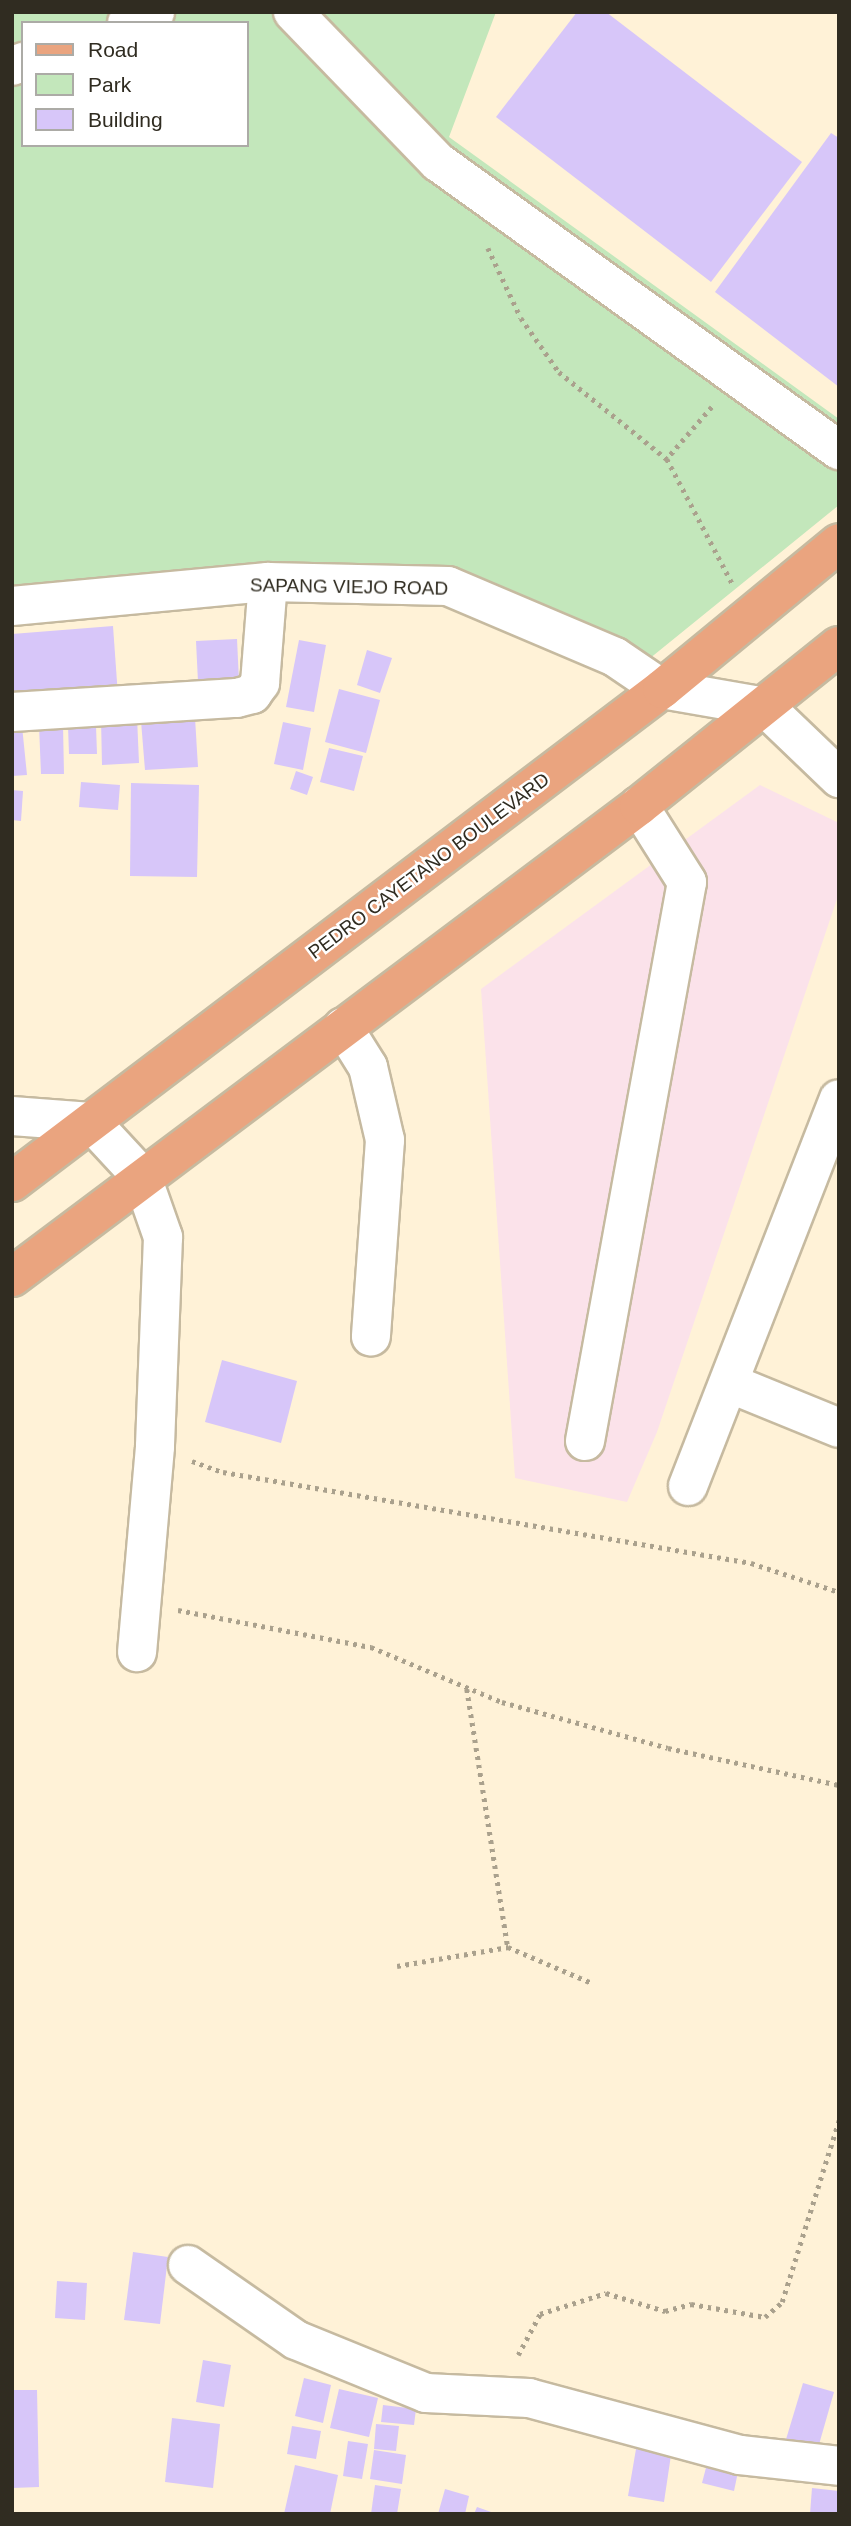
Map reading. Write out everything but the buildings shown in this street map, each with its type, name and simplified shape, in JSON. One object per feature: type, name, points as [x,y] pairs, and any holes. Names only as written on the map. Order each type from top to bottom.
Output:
[{"type":"main road","name":"PEDRO CAYETANO BOULEVARD","points":[[12,1182],[662,689],[839,543]]},
{"type":"main road","points":[[12,1277],[639,806],[839,646]]},
{"type":"street","points":[[132,21],[155,12]]},
{"type":"street","points":[[293,12],[438,162],[839,450]]},
{"type":"street","points":[[12,712],[237,698],[252,694],[260,683],[268,582]]},
{"type":"street","name":"SAPANG VIEJO ROAD","points":[[12,606],[268,582],[448,586],[615,657],[662,689]]},
{"type":"street","points":[[662,689],[765,707],[839,778]]},
{"type":"street","points":[[585,1441],[687,882],[639,806]]},
{"type":"street","points":[[343,1027],[368,1066],[385,1140],[371,1338]]},
{"type":"street","points":[[688,1486],[836,1112]]},
{"type":"street","points":[[12,1116],[37,1115],[91,1122],[142,1177],[163,1237],[155,1447],[137,1653]]},
{"type":"street","points":[[729,1383],[839,1428]]},
{"type":"street","points":[[188,2265],[296,2340],[426,2393],[529,2398],[740,2455],[839,2466]]},
{"type":"path","points":[[470,184],[483,238],[516,306],[559,372],[667,459],[736,590]]},
{"type":"path","points":[[667,459],[738,378]]},
{"type":"path","points":[[155,1447],[223,1472],[751,1563],[839,1592]]},
{"type":"path","points":[[143,1601],[371,1647],[502,1702],[668,1748],[839,1785]]},
{"type":"path","points":[[467,1688],[508,1947]]},
{"type":"path","points":[[397,1966],[508,1947],[592,1983]]},
{"type":"path","points":[[518,2355],[540,2314],[606,2293],[665,2311],[691,2304],[765,2317],[782,2302],[839,2120]]},
{"type":"shaded area","points":[[760,785],[839,823],[839,893],[657,1432],[627,1502],[515,1478],[481,989]]},
{"type":"green space","points":[[12,12],[496,12],[449,137],[839,419],[839,505],[649,659],[434,568],[12,592]]}]
